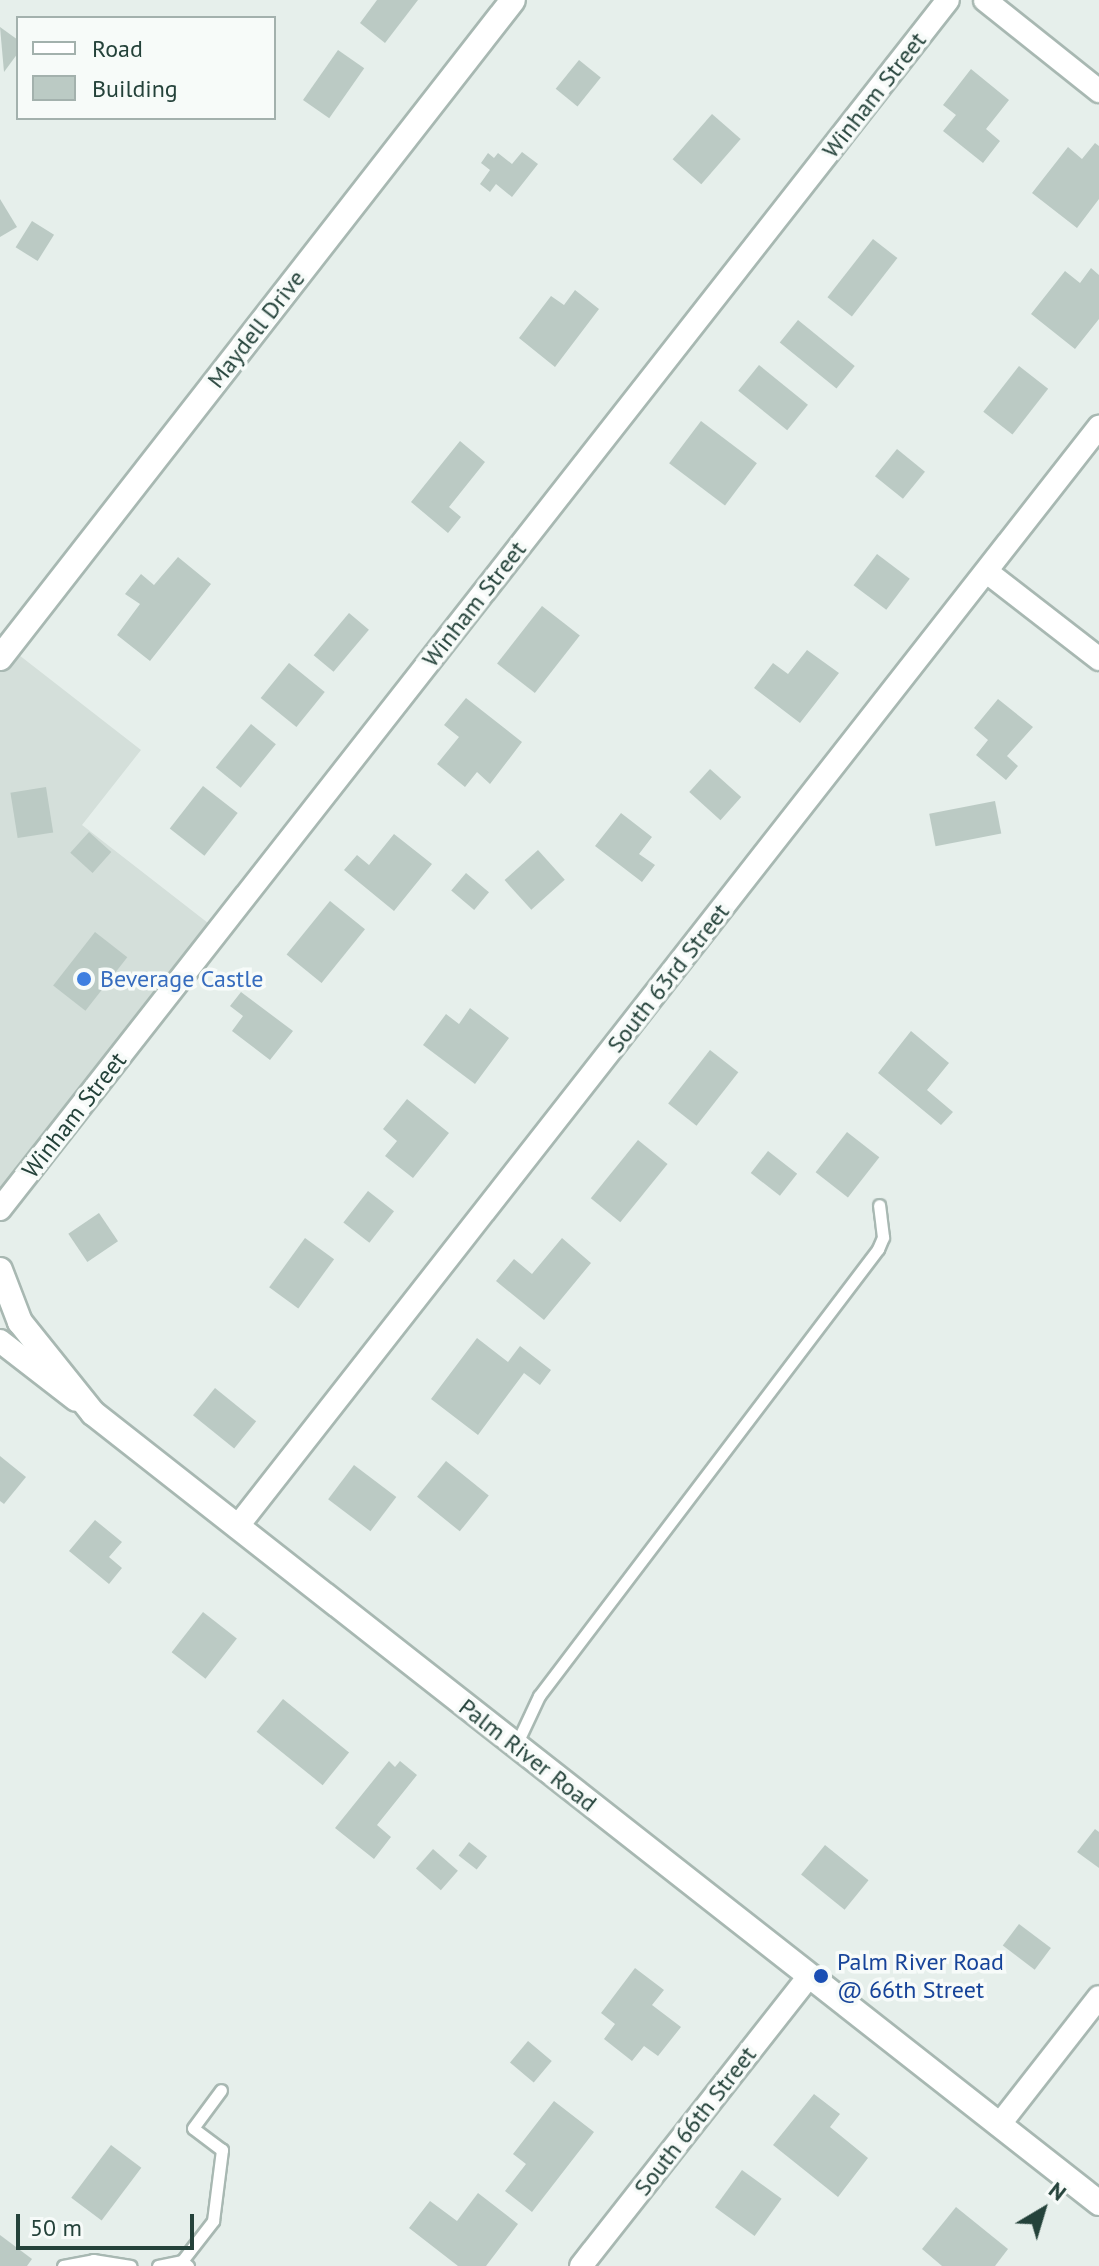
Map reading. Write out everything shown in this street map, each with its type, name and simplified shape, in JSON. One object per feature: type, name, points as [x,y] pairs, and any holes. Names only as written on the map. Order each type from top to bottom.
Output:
[{"type":"street","name":"Maydell Drive","points":[[0,658],[513,0]]},
{"type":"street","name":"Winham Street","points":[[0,1209],[948,0]]},
{"type":"street","points":[[985,0],[1099,91]]},
{"type":"street","name":"South 63rd Street","points":[[237,1527],[1099,427]]},
{"type":"street","points":[[987,572],[1099,659]]},
{"type":"street","name":"Palm River Road","points":[[0,1270],[20,1322],[93,1413],[1099,2203]]},
{"type":"street","points":[[0,1341],[93,1413]]},
{"type":"street","name":"South 66th Street","points":[[581,2266],[809,1976]]},
{"type":"street","points":[[999,2125],[1099,1997]]},
{"type":"lane","points":[[516,1746],[539,1696],[878,1249],[883,1237],[879,1205]]},
{"type":"lane","points":[[158,2266],[185,2264],[213,2221],[222,2150],[193,2128],[221,2090]]},
{"type":"lane","points":[[63,2266],[93,2260],[131,2266]]},
{"type":"shaded area","points":[[10,648],[141,750],[82,825],[217,930],[0,1204],[0,661]]},
{"type":"building","points":[[377,0],[418,0],[385,43],[360,23]]},
{"type":"building","points":[[0,27],[16,39],[16,56],[4,72]]},
{"type":"building","points":[[338,50],[364,68],[329,118],[303,100]]},
{"type":"building","points":[[579,60],[601,78],[577,106],[556,89]]},
{"type":"building","points":[[971,69],[1009,100],[986,129],[1000,141],[983,163],[943,131],[956,115],[943,105]]},
{"type":"building","points":[[712,114],[741,139],[701,184],[673,159]]},
{"type":"building","points":[[1095,143],[1099,146],[1099,199],[1077,228],[1032,193],[1068,147],[1082,159]]},
{"type":"building","points":[[522,152],[538,164],[512,197],[496,184],[490,192],[480,184],[490,170],[481,163],[488,153],[494,158],[498,153],[512,164]]},
{"type":"building","points":[[0,199],[17,227],[0,237]]},
{"type":"building","points":[[32,221],[54,235],[38,261],[16,247]]},
{"type":"building","points":[[873,239],[897,258],[852,316],[827,297]]},
{"type":"building","points":[[1091,268],[1099,275],[1099,319],[1075,349],[1031,314],[1065,271],[1080,283]]},
{"type":"building","points":[[575,290],[599,309],[555,367],[519,338],[551,296],[564,305]]},
{"type":"building","points":[[798,320],[855,366],[836,388],[780,343]]},
{"type":"building","points":[[759,365],[808,405],[787,430],[738,391]]},
{"type":"building","points":[[1019,366],[1048,389],[1012,434],[983,412]]},
{"type":"building","points":[[701,421],[757,463],[725,505],[669,463]]},
{"type":"building","points":[[460,441],[485,462],[449,507],[461,517],[448,533],[411,502]]},
{"type":"building","points":[[897,449],[925,472],[903,499],[875,476]]},
{"type":"building","points":[[877,554],[910,579],[886,610],[854,585]]},
{"type":"building","points":[[178,557],[211,584],[150,661],[117,635],[140,604],[125,594],[141,574],[154,585]]},
{"type":"building","points":[[542,606],[580,636],[535,693],[497,664]]},
{"type":"building","points":[[349,613],[369,630],[334,672],[314,655]]},
{"type":"building","points":[[807,650],[839,673],[800,723],[754,688],[773,663],[788,674]]},
{"type":"building","points":[[289,663],[325,692],[296,727],[261,698]]},
{"type":"building","points":[[466,698],[522,742],[490,784],[477,772],[465,787],[437,764],[459,737],[444,725]]},
{"type":"building","points":[[998,699],[1033,727],[1007,756],[1018,766],[1006,780],[976,755],[988,740],[974,728]]},
{"type":"building","points":[[251,724],[276,744],[241,788],[216,768]]},
{"type":"building","points":[[710,769],[741,797],[720,820],[689,792]]},
{"type":"building","points":[[203,786],[238,813],[204,856],[170,829]]},
{"type":"building","points":[[46,787],[53,832],[18,838],[10,793]]},
{"type":"building","points":[[995,801],[1001,833],[936,846],[929,814]]},
{"type":"building","points":[[621,813],[652,837],[639,854],[655,865],[642,882],[595,846]]},
{"type":"building","points":[[89,832],[111,852],[93,873],[70,853]]},
{"type":"building","points":[[394,834],[432,864],[394,911],[344,870],[357,855],[369,865]]},
{"type":"building","points":[[538,850],[565,880],[531,910],[505,880]]},
{"type":"building","points":[[466,873],[489,892],[474,910],[451,891]]},
{"type":"building","points":[[330,901],[365,929],[322,983],[287,955]]},
{"type":"building","points":[[95,932],[127,957],[85,1011],[53,986]]},
{"type":"building","points":[[241,992],[293,1031],[270,1060],[232,1031],[243,1016],[230,1006]]},
{"type":"building","points":[[470,1008],[509,1038],[475,1084],[423,1045],[446,1014],[459,1024]]},
{"type":"building","points":[[911,1031],[949,1063],[927,1090],[953,1112],[941,1125],[878,1073]]},
{"type":"building","points":[[710,1050],[738,1072],[697,1126],[668,1104]]},
{"type":"building","points":[[407,1099],[449,1133],[413,1178],[385,1156],[397,1141],[383,1129]]},
{"type":"building","points":[[847,1132],[879,1157],[848,1197],[816,1172]]},
{"type":"building","points":[[638,1140],[668,1164],[620,1222],[591,1198]]},
{"type":"building","points":[[768,1151],[797,1174],[780,1196],[751,1173]]},
{"type":"building","points":[[368,1191],[394,1211],[369,1243],[343,1223]]},
{"type":"building","points":[[99,1213],[118,1241],[87,1262],[68,1234]]},
{"type":"building","points":[[305,1238],[334,1259],[298,1309],[269,1287]]},
{"type":"building","points":[[562,1238],[591,1263],[544,1320],[496,1281],[514,1259],[532,1274]]},
{"type":"building","points":[[477,1338],[508,1362],[520,1346],[551,1370],[540,1385],[524,1373],[478,1435],[431,1399]]},
{"type":"building","points":[[215,1388],[256,1421],[234,1449],[193,1415]]},
{"type":"building","points":[[0,1456],[26,1477],[4,1504],[0,1501]]},
{"type":"building","points":[[446,1461],[489,1496],[460,1531],[417,1497]]},
{"type":"building","points":[[354,1465],[396,1497],[370,1531],[328,1499]]},
{"type":"building","points":[[95,1520],[122,1542],[109,1557],[122,1568],[109,1584],[69,1551]]},
{"type":"building","points":[[203,1612],[237,1638],[205,1679],[172,1652]]},
{"type":"building","points":[[283,1699],[349,1752],[323,1785],[257,1732]]},
{"type":"building","points":[[389,1761],[395,1767],[400,1761],[417,1775],[377,1825],[391,1837],[374,1859],[335,1828]]},
{"type":"building","points":[[1095,1829],[1099,1832],[1099,1868],[1077,1852]]},
{"type":"building","points":[[469,1842],[487,1856],[477,1870],[459,1855]]},
{"type":"building","points":[[825,1845],[869,1880],[845,1910],[801,1875]]},
{"type":"building","points":[[433,1849],[458,1871],[441,1890],[416,1869]]},
{"type":"building","points":[[1019,1924],[1051,1948],[1035,1970],[1003,1946]]},
{"type":"building","points":[[635,1968],[664,1990],[652,2005],[681,2027],[658,2056],[644,2046],[632,2061],[604,2039],[615,2024],[601,2013]]},
{"type":"building","points":[[528,2041],[552,2061],[534,2082],[510,2062]]},
{"type":"building","points":[[814,2094],[840,2114],[830,2127],[868,2158],[838,2197],[773,2145]]},
{"type":"building","points":[[554,2101],[594,2132],[532,2212],[505,2191],[526,2164],[513,2154]]},
{"type":"building","points":[[111,2145],[141,2168],[102,2221],[71,2198]]},
{"type":"building","points":[[742,2170],[782,2199],[755,2236],[715,2207]]},
{"type":"building","points":[[478,2193],[518,2224],[486,2266],[458,2266],[409,2228],[430,2201],[457,2221]]},
{"type":"building","points":[[956,2207],[1008,2249],[995,2266],[942,2266],[922,2249]]},
{"type":"building","points":[[0,2235],[32,2259],[27,2266],[0,2266]]},
{"type":"place","name":"Beverage Castle","points":[[84,979]]},
{"type":"place","name":"Palm River Road @ 66th Street","points":[[821,1976]]}]
